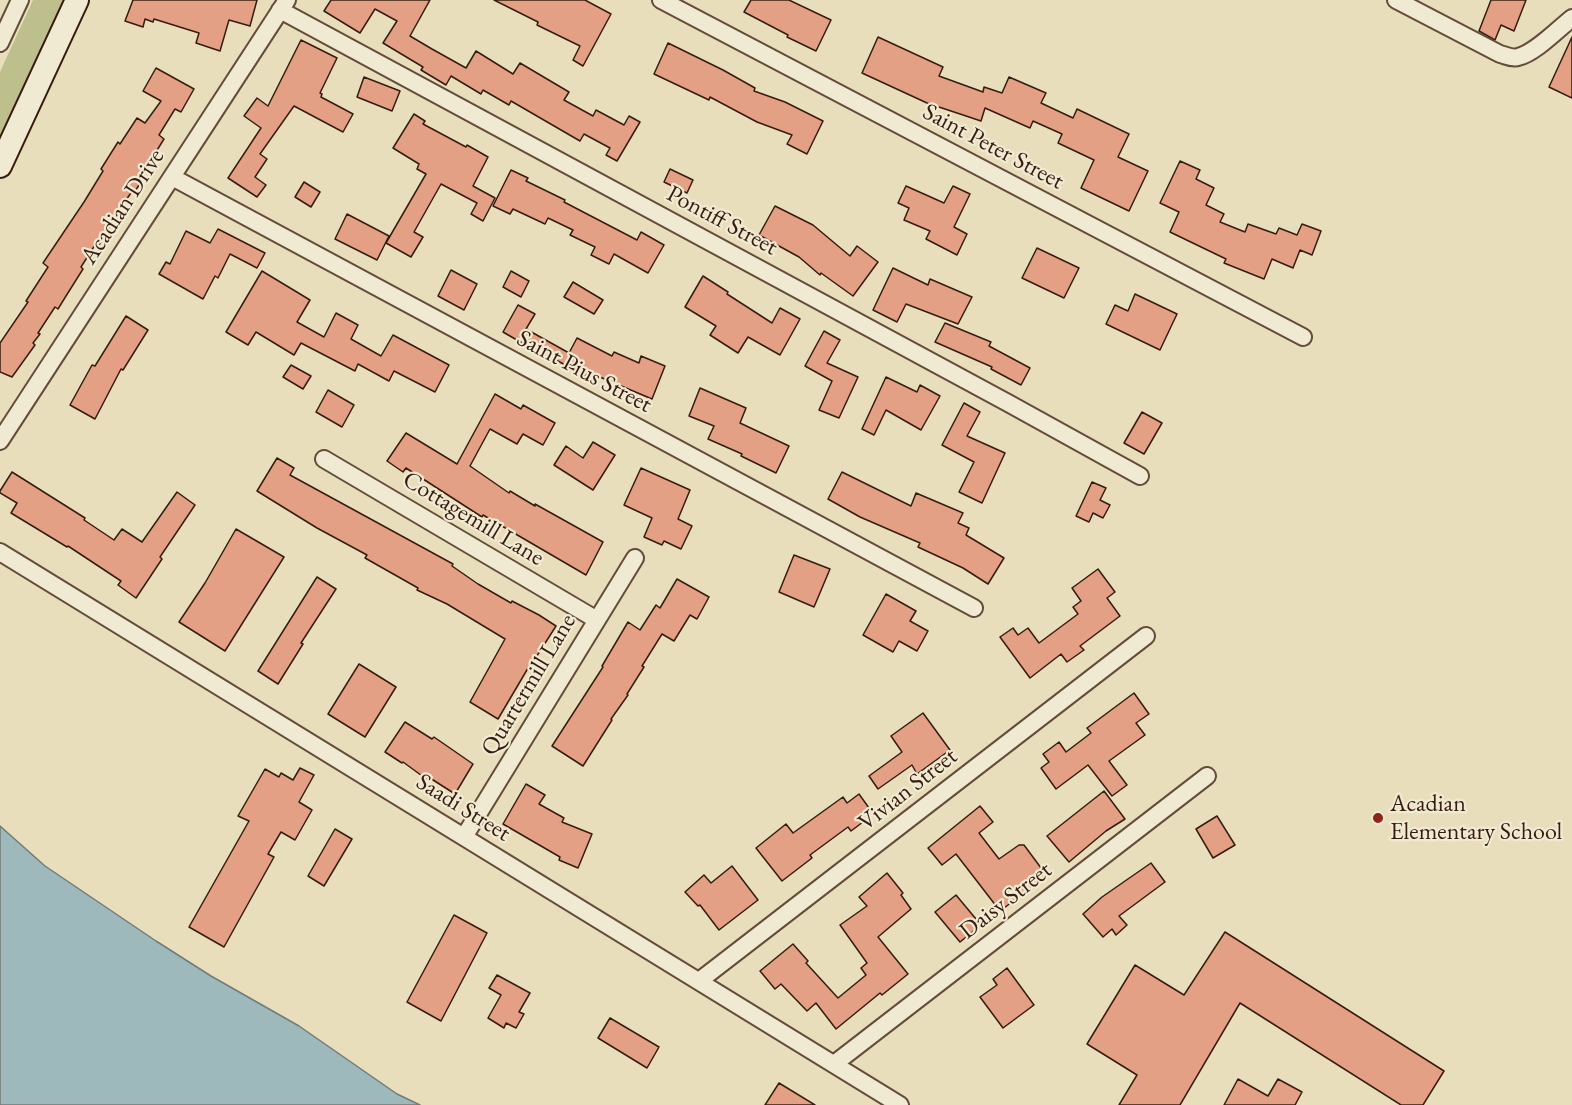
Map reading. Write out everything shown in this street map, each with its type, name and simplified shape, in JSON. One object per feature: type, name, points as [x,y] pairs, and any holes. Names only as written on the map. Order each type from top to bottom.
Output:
[{"type":"main road","points":[[0,166],[77,0]]},
{"type":"street","points":[[0,44],[20,0]]},
{"type":"street","name":"Saint Peter Street","points":[[661,0],[1303,337]]},
{"type":"street","points":[[1396,0],[1510,57],[1518,57],[1535,48],[1572,18]]},
{"type":"street","name":"Acadian Drive","points":[[0,441],[283,5]]},
{"type":"street","name":"Pontiff Street","points":[[283,5],[1140,476]]},
{"type":"street","name":"Saint Pius Street","points":[[172,177],[974,609]]},
{"type":"street","name":"Cottagemill Lane","points":[[324,459],[597,620]]},
{"type":"street","name":"Saadi Street","points":[[0,552],[900,1105]]},
{"type":"street","name":"Quartermill Lane","points":[[464,837],[635,558]]},
{"type":"street","name":"Vivian Street","points":[[699,981],[1146,636]]},
{"type":"street","name":"Daisy Street","points":[[834,1064],[1207,776]]},
{"type":"green space","points":[[33,0],[64,0],[0,137],[0,72]]},
{"type":"water","points":[[0,826],[45,866],[156,941],[211,976],[299,1026],[397,1094],[420,1105],[0,1105]]},
{"type":"building","points":[[133,0],[257,0],[250,26],[229,20],[220,51],[196,43],[199,33],[154,19],[153,22],[145,19],[143,27],[125,21]]},
{"type":"building","points":[[331,0],[430,0],[410,36],[432,49],[466,68],[476,51],[513,74],[520,63],[569,92],[564,100],[593,116],[596,110],[624,125],[629,116],[640,122],[617,161],[606,155],[610,148],[584,134],[580,141],[511,101],[509,105],[483,90],[481,94],[451,76],[446,85],[421,70],[423,67],[383,43],[397,21],[375,9],[360,33],[324,11]]},
{"type":"building","points":[[494,0],[585,0],[611,14],[583,66],[573,60],[580,46]]},
{"type":"building","points":[[751,0],[789,0],[831,20],[816,51],[744,12]]},
{"type":"building","points":[[1491,0],[1526,0],[1514,31],[1501,25],[1495,40],[1479,31]]},
{"type":"building","points":[[878,37],[943,67],[939,76],[983,92],[984,87],[1002,93],[1009,77],[1046,93],[1041,103],[1073,118],[1077,109],[1129,134],[1118,157],[1148,171],[1129,211],[1081,188],[1094,160],[1058,143],[1062,134],[1033,121],[1030,128],[985,108],[981,121],[927,103],[862,73]]},
{"type":"building","points":[[1572,37],[1572,98],[1549,87]]},
{"type":"building","points":[[301,40],[337,58],[320,93],[321,97],[353,114],[343,132],[294,106],[260,154],[267,159],[255,177],[266,185],[257,197],[228,178],[261,128],[244,116],[257,98],[268,106]]},
{"type":"building","points":[[668,43],[723,70],[755,88],[754,91],[785,102],[823,121],[807,154],[787,144],[792,135],[757,122],[710,97],[709,100],[654,74]]},
{"type":"building","points":[[156,68],[194,89],[181,112],[175,109],[159,135],[164,139],[141,176],[144,178],[117,213],[98,247],[95,245],[58,309],[55,307],[38,333],[40,334],[33,343],[35,345],[12,377],[0,372],[0,343],[48,267],[43,263],[84,202],[118,142],[120,144],[137,118],[145,123],[161,101],[143,91]]},
{"type":"building","points":[[364,77],[400,91],[392,111],[357,97]]},
{"type":"building","points":[[414,114],[425,121],[423,124],[488,157],[473,186],[495,198],[483,221],[471,214],[477,203],[441,184],[414,232],[423,237],[411,257],[386,243],[426,174],[417,169],[419,164],[393,148]]},
{"type":"building","points":[[1180,161],[1200,170],[1196,179],[1214,188],[1206,205],[1224,214],[1220,222],[1245,232],[1248,224],[1276,234],[1279,228],[1297,235],[1302,224],[1321,231],[1312,255],[1300,250],[1293,268],[1272,259],[1264,279],[1224,263],[1226,259],[1170,232],[1179,212],[1160,203]]},
{"type":"building","points":[[670,169],[693,180],[687,193],[664,182]]},
{"type":"building","points":[[511,170],[528,178],[526,181],[637,240],[641,232],[664,245],[648,273],[614,254],[609,264],[591,255],[595,247],[570,235],[573,230],[548,218],[545,224],[513,209],[510,214],[493,206]]},
{"type":"building","points":[[304,182],[320,192],[311,207],[295,197]]},
{"type":"building","points":[[906,186],[944,203],[953,186],[970,194],[954,227],[967,234],[957,255],[926,239],[930,231],[904,220],[909,208],[898,203]]},
{"type":"building","points":[[775,206],[813,225],[850,256],[857,246],[878,262],[853,296],[821,273],[820,275],[799,257],[759,235]]},
{"type":"building","points":[[347,214],[389,236],[377,260],[335,239]]},
{"type":"building","points":[[218,229],[265,253],[257,268],[230,254],[218,278],[215,276],[203,299],[159,274],[166,262],[170,264],[186,231],[210,243]]},
{"type":"building","points":[[1037,248],[1079,268],[1064,298],[1022,278]]},
{"type":"building","points":[[893,268],[928,285],[930,279],[972,297],[958,324],[906,304],[897,322],[873,310]]},
{"type":"building","points":[[451,270],[477,284],[464,310],[438,296]]},
{"type":"building","points":[[262,271],[310,300],[297,322],[324,337],[336,313],[358,325],[351,339],[381,356],[393,335],[449,365],[435,392],[394,371],[389,381],[358,364],[355,371],[301,343],[294,355],[256,332],[248,345],[226,332]]},
{"type":"building","points":[[511,271],[529,281],[521,297],[503,287]]},
{"type":"building","points":[[703,276],[772,323],[780,308],[800,319],[780,355],[748,337],[738,353],[710,335],[716,326],[685,307]]},
{"type":"building","points":[[573,282],[603,300],[594,314],[564,297]]},
{"type":"building","points":[[1135,294],[1177,314],[1160,350],[1106,324],[1115,305],[1128,311]]},
{"type":"building","points":[[518,305],[535,314],[526,329],[569,353],[577,338],[612,356],[614,352],[639,363],[641,356],[665,366],[652,399],[588,372],[586,376],[554,359],[552,363],[503,332]]},
{"type":"building","points":[[126,316],[148,330],[123,370],[121,369],[95,419],[70,405],[92,365],[95,366]]},
{"type":"building","points":[[945,323],[991,342],[989,346],[1030,368],[1021,385],[991,369],[992,367],[935,342]]},
{"type":"building","points":[[824,331],[840,340],[827,363],[858,377],[839,418],[819,410],[832,381],[805,366]]},
{"type":"building","points":[[291,365],[311,376],[303,389],[283,377]]},
{"type":"building","points":[[886,377],[917,392],[920,385],[940,396],[921,430],[886,410],[874,435],[862,429]]},
{"type":"building","points":[[700,388],[746,408],[740,423],[789,446],[776,473],[708,439],[714,426],[689,416]]},
{"type":"building","points":[[328,390],[354,405],[342,427],[316,412]]},
{"type":"building","points":[[495,394],[521,409],[523,405],[555,423],[543,445],[523,434],[517,444],[490,429],[470,466],[509,493],[510,491],[535,506],[535,504],[603,542],[586,575],[483,515],[482,517],[406,468],[403,472],[387,461],[406,433],[457,464]]},
{"type":"building","points":[[964,403],[980,412],[967,436],[1005,453],[982,503],[959,492],[974,462],[942,445]]},
{"type":"building","points":[[1142,412],[1162,423],[1144,454],[1124,443]]},
{"type":"building","points":[[593,442],[615,455],[593,490],[554,465],[566,446],[583,458]]},
{"type":"building","points":[[277,458],[294,468],[290,475],[453,564],[452,566],[478,584],[556,626],[498,719],[470,702],[505,639],[447,604],[417,590],[418,588],[365,558],[367,555],[317,528],[257,491]]},
{"type":"building","points":[[641,468],[690,490],[678,519],[692,526],[681,549],[664,541],[662,545],[644,537],[652,518],[624,505]]},
{"type":"building","points":[[12,472],[85,518],[84,520],[114,540],[122,529],[142,542],[177,492],[195,505],[136,598],[118,585],[121,581],[68,546],[11,513],[17,503],[0,491]]},
{"type":"building","points":[[842,472],[911,506],[916,493],[963,513],[958,523],[969,528],[966,535],[1004,558],[988,584],[963,568],[918,547],[920,543],[860,517],[828,499]]},
{"type":"building","points":[[1092,482],[1106,488],[1100,500],[1110,505],[1103,518],[1093,513],[1089,522],[1076,516]]},
{"type":"building","points":[[236,529],[284,557],[225,651],[179,622]]},
{"type":"building","points":[[794,555],[830,569],[814,607],[779,592]]},
{"type":"building","points":[[1098,569],[1115,592],[1107,598],[1120,616],[1080,646],[1084,650],[1067,662],[1061,654],[1030,678],[1000,637],[1013,628],[1018,635],[1028,628],[1039,643],[1078,614],[1073,607],[1081,601],[1072,588]]},
{"type":"building","points":[[317,577],[336,589],[278,684],[258,671]]},
{"type":"building","points":[[677,579],[709,597],[697,619],[690,615],[674,641],[662,634],[642,666],[644,667],[628,695],[583,766],[552,746],[603,667],[628,622],[640,630],[656,605],[660,608]]},
{"type":"building","points":[[886,594],[916,611],[910,621],[928,631],[917,651],[899,641],[893,652],[863,635]]},
{"type":"building","points":[[359,664],[396,687],[365,737],[328,714]]},
{"type":"building","points":[[1134,693],[1149,714],[1136,723],[1145,735],[1109,761],[1127,785],[1112,796],[1088,765],[1056,789],[1041,768],[1049,762],[1043,754],[1059,742],[1066,752],[1091,733],[1087,728]]},
{"type":"building","points":[[923,713],[950,750],[917,774],[912,765],[878,789],[869,776],[902,752],[891,736]]},
{"type":"building","points":[[405,722],[432,739],[434,737],[473,764],[455,794],[430,778],[429,781],[385,752]]},
{"type":"building","points":[[300,768],[314,775],[299,802],[312,810],[295,840],[281,832],[268,854],[274,857],[224,947],[189,927],[249,821],[238,816],[265,769],[279,777],[281,773],[293,780]]},
{"type":"building","points":[[526,784],[545,795],[539,804],[564,818],[562,822],[592,834],[578,868],[559,860],[560,857],[503,824]]},
{"type":"building","points":[[1104,791],[1125,819],[1106,831],[1069,862],[1047,836]]},
{"type":"building","points":[[859,794],[869,808],[858,816],[863,822],[851,831],[848,827],[810,855],[812,858],[782,881],[756,848],[786,824],[793,833],[843,797],[847,803]]},
{"type":"building","points":[[980,806],[993,822],[979,833],[999,859],[1019,845],[1024,845],[1047,876],[1000,911],[956,854],[942,865],[928,848]]},
{"type":"building","points":[[1217,816],[1235,845],[1213,858],[1196,829]]},
{"type":"building","points":[[335,829],[352,839],[324,886],[308,876]]},
{"type":"building","points":[[1151,863],[1165,882],[1119,916],[1127,925],[1116,935],[1112,929],[1103,937],[1083,914],[1102,897]]},
{"type":"building","points":[[732,866],[758,900],[719,930],[700,905],[698,906],[685,892],[704,875],[711,883]]},
{"type":"building","points":[[887,873],[903,893],[901,895],[911,909],[878,937],[908,974],[882,995],[880,993],[836,1029],[816,1003],[807,1011],[781,984],[775,989],[760,971],[793,944],[808,961],[806,963],[838,998],[866,975],[861,968],[867,963],[840,925],[867,906],[859,897]]},
{"type":"building","points":[[956,895],[981,925],[960,942],[935,912]]},
{"type":"building","points":[[454,915],[487,933],[441,1021],[407,1002]]},
{"type":"building","points":[[1225,932],[1444,1071],[1423,1105],[1401,1105],[1240,1003],[1180,1105],[1119,1105],[1137,1075],[1087,1044],[1135,965],[1184,995]]},
{"type":"building","points":[[1007,968],[1034,1005],[1003,1028],[980,997],[997,985],[993,979]]},
{"type":"building","points":[[497,975],[530,993],[519,1012],[524,1014],[516,1028],[506,1023],[504,1028],[488,1018],[501,995],[489,988]]},
{"type":"building","points":[[610,1018],[659,1047],[647,1068],[598,1038]]},
{"type":"building","points":[[1238,1079],[1268,1096],[1278,1079],[1302,1092],[1295,1105],[1224,1105]]},
{"type":"building","points":[[779,1083],[815,1105],[765,1105]]},
{"type":"place","name":"Acadian Elementary School","points":[[1378,818]]}]
